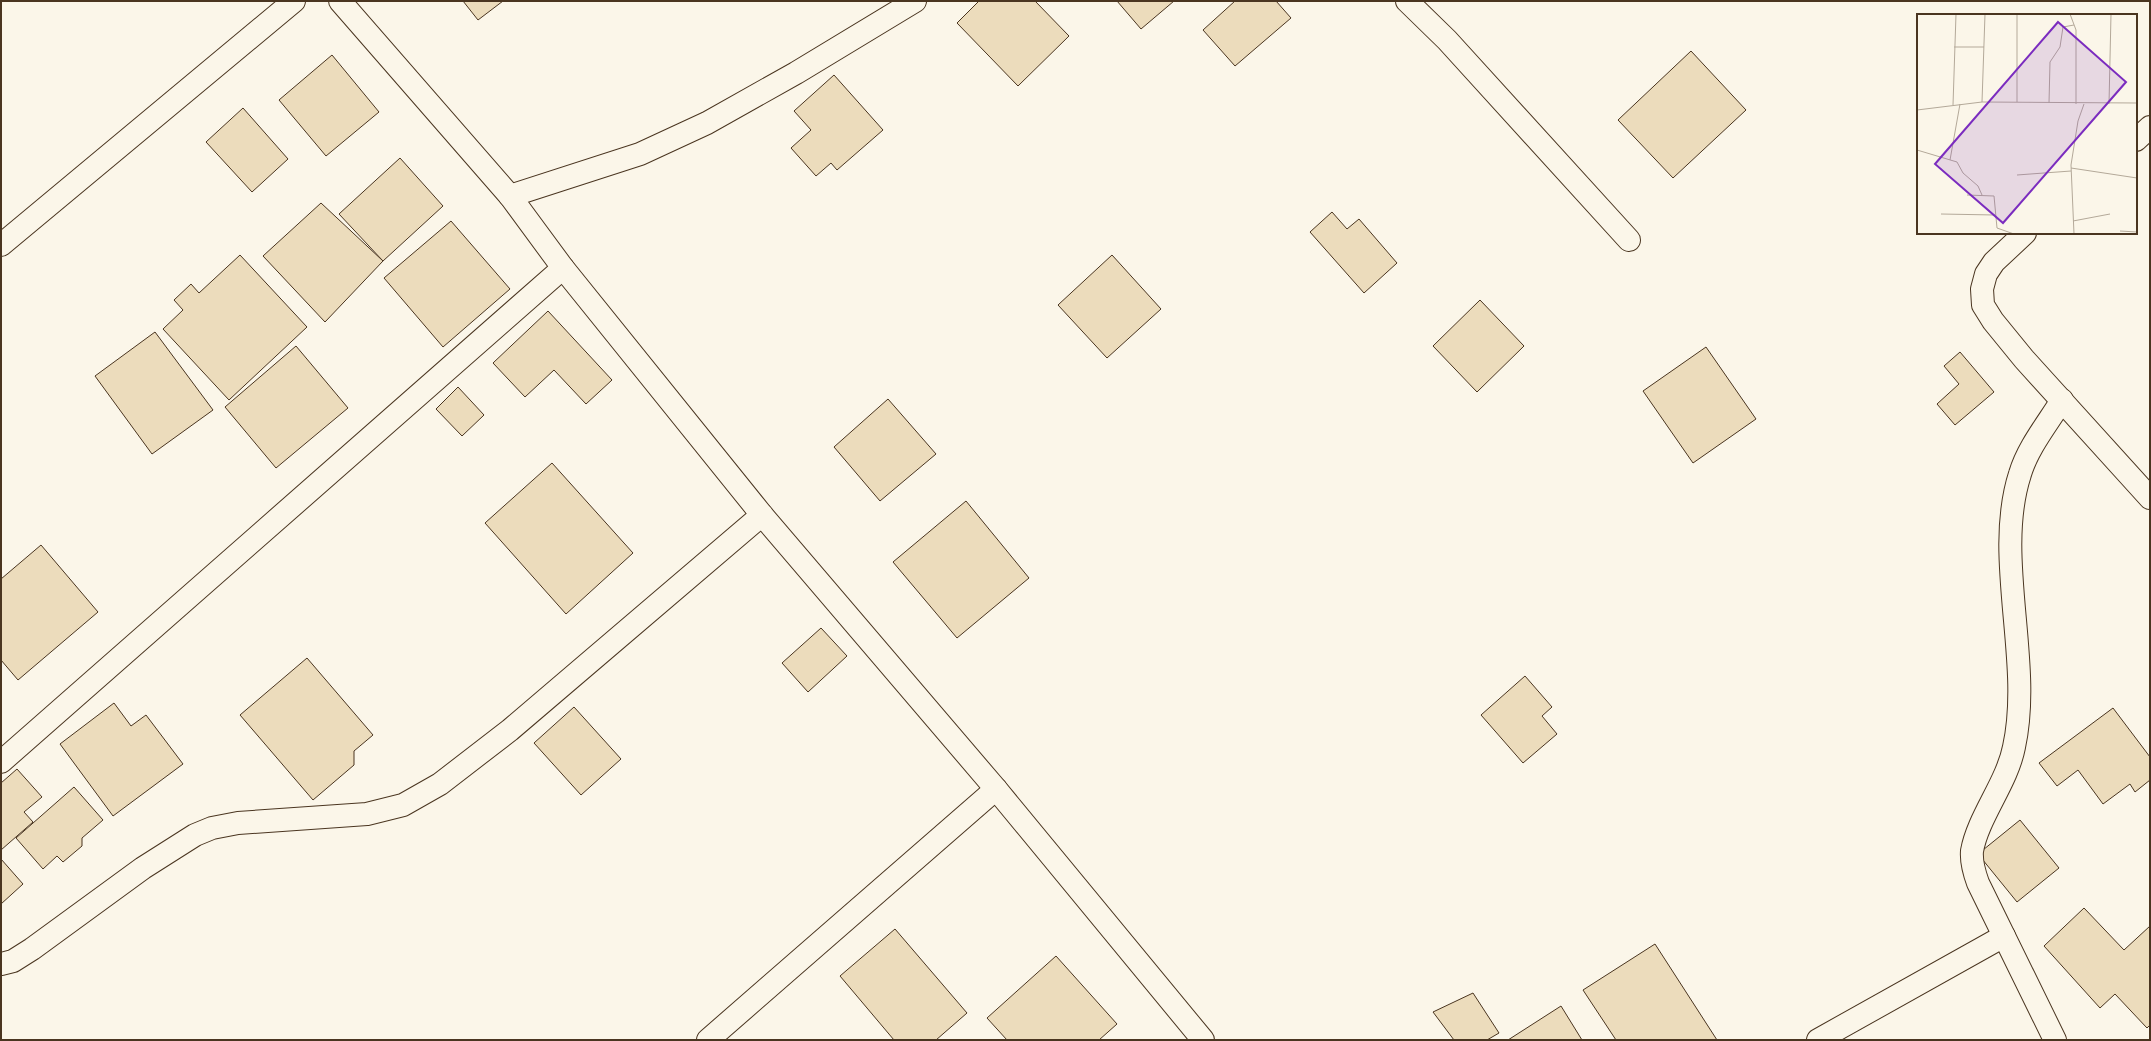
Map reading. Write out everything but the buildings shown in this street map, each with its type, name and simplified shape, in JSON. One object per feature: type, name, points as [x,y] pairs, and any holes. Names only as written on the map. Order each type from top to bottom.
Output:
[{"type":"street","points":[[1,245],[294,1]]},
{"type":"street","points":[[340,1],[510,196],[562,268],[762,515],[996,789],[1203,1040]]},
{"type":"street","points":[[510,196],[640,154],[700,126],[796,73],[915,1]]},
{"type":"street","points":[[1407,1],[1447,40],[1629,240]]},
{"type":"street","points":[[2024,234],[1994,262],[1986,274],[1982,289],[1984,305],[1993,321],[2150,498]]},
{"type":"street","points":[[1,762],[562,268]]},
{"type":"street","points":[[2055,1040],[1978,883],[1972,866],[1972,852],[1975,838],[2009,768],[2016,734],[2018,704],[2011,544],[2015,494],[2020,473],[2027,456],[2062,400]]},
{"type":"street","points":[[1,964],[13,961],[32,949],[143,868],[195,835],[212,828],[238,823],[367,814],[403,805],[440,784],[510,730],[762,515]]},
{"type":"street","points":[[708,1040],[996,789]]},
{"type":"street","points":[[1818,1040],[2004,936]]}]
